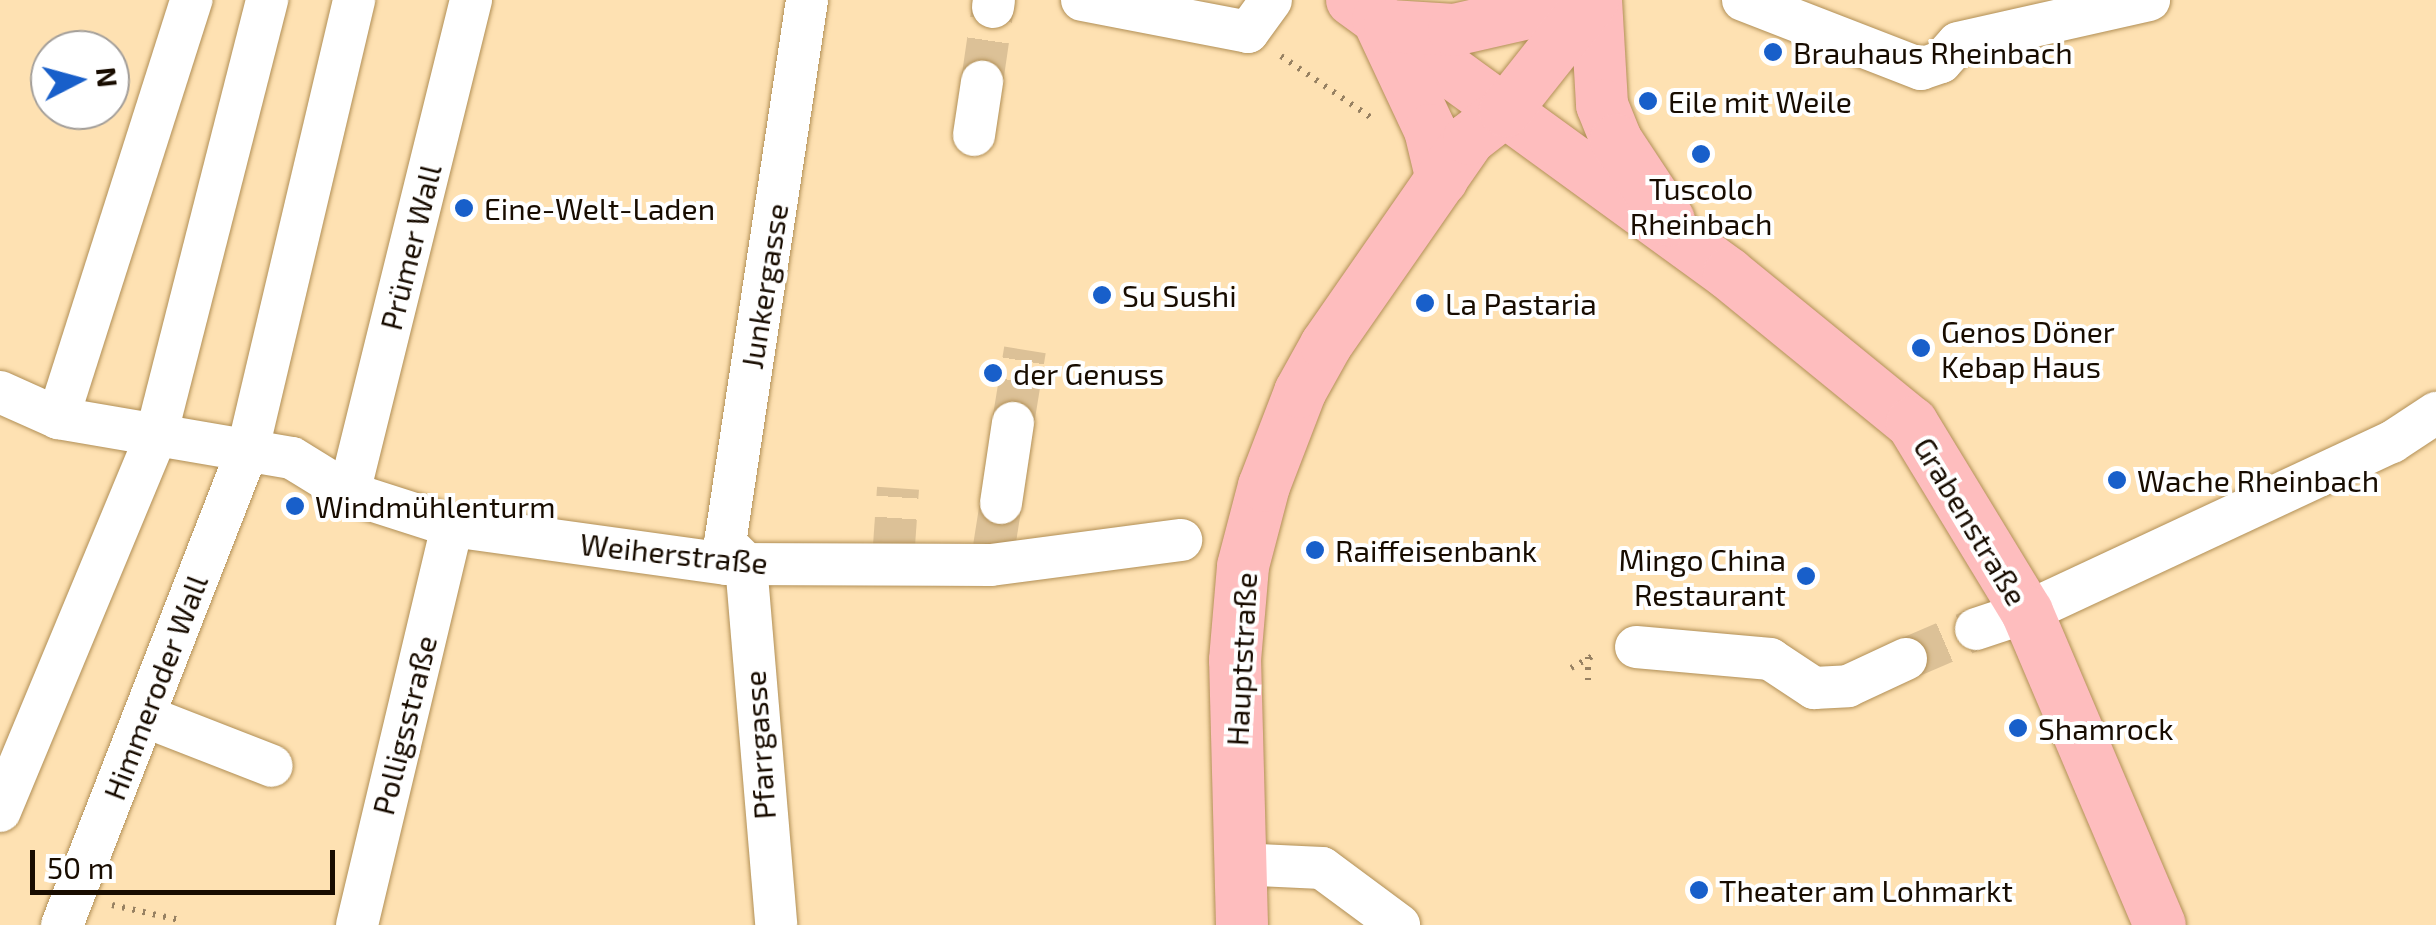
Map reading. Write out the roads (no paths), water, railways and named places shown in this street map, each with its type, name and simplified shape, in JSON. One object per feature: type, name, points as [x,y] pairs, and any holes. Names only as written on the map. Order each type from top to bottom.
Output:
[{"type":"main road","points":[[1373,14],[1454,30],[1586,0]]},
{"type":"main road","points":[[1595,0],[1602,105],[1616,140],[1687,246]]},
{"type":"main road","name":"Hauptstraße","points":[[1242,925],[1236,864],[1235,660],[1244,566],[1264,486],[1300,392],[1326,345],[1469,139],[1505,111],[1595,0]]},
{"type":"main road","points":[[1373,14],[1430,130],[1442,180]]},
{"type":"main road","name":"Grabenstraße","points":[[1373,14],[1687,246],[1912,423],[2027,612],[2160,925]]},
{"type":"street","points":[[58,418],[191,0]]},
{"type":"street","points":[[0,812],[156,436],[267,0]]},
{"type":"street","points":[[248,449],[354,0]]},
{"type":"street","name":"Prümer Wall","points":[[349,493],[471,0]]},
{"type":"street","name":"Junkergasse","points":[[746,564],[725,543],[806,0]]},
{"type":"street","points":[[1082,0],[1259,16]]},
{"type":"street","points":[[1743,0],[1922,69],[1941,62],[1958,43],[2149,0]]},
{"type":"street","points":[[974,135],[982,82]]},
{"type":"street","name":"Weiherstraße","points":[[0,392],[58,418],[292,458],[349,493],[470,528],[746,564],[892,564],[1181,540]]},
{"type":"street","points":[[1976,629],[2027,612],[2392,442],[2436,414]]},
{"type":"street","points":[[1000,503],[1013,424]]},
{"type":"street","name":"Himmeroder Wall","points":[[79,913],[144,716],[248,449]]},
{"type":"street","name":"Polligsstraße","points":[[357,925],[470,528]]},
{"type":"street","name":"Pfarrgasse","points":[[746,564],[776,925]]},
{"type":"street","points":[[1636,648],[1770,660],[1809,706],[1906,658]]},
{"type":"street","points":[[144,716],[272,766]]},
{"type":"street","points":[[1236,864],[1322,868],[1399,925]]},
{"type":"tunnel","points":[[982,82],[993,7]]},
{"type":"tunnel","points":[[1013,423],[1025,350]]},
{"type":"tunnel","points":[[893,560],[898,488]]},
{"type":"tunnel","points":[[994,547],[1001,503]]},
{"type":"tunnel","points":[[1906,659],[1976,629]]},
{"type":"place","name":"Brauhaus Rheinbach","points":[[1773,52]]},
{"type":"place","name":"Eile mit Weile","points":[[1648,101]]},
{"type":"place","name":"Tuscolo Rheinbach","points":[[1701,154]]},
{"type":"place","name":"Eine-Welt-Laden","points":[[464,208]]},
{"type":"place","name":"Su Sushi","points":[[1102,295]]},
{"type":"place","name":"La Pastaria","points":[[1425,303]]},
{"type":"place","name":"Genos Döner Kebap Haus","points":[[1921,348]]},
{"type":"place","name":"der Genuss","points":[[993,373]]},
{"type":"place","name":"Wache Rheinbach","points":[[2117,480]]},
{"type":"place","name":"Windmühlenturm","points":[[295,506]]},
{"type":"place","name":"Raiffeisenbank","points":[[1315,550]]},
{"type":"place","name":"Mingo China Restaurant","points":[[1806,576]]},
{"type":"place","name":"Shamrock","points":[[2018,728]]},
{"type":"place","name":"Theater am Lohmarkt","points":[[1699,890]]}]
